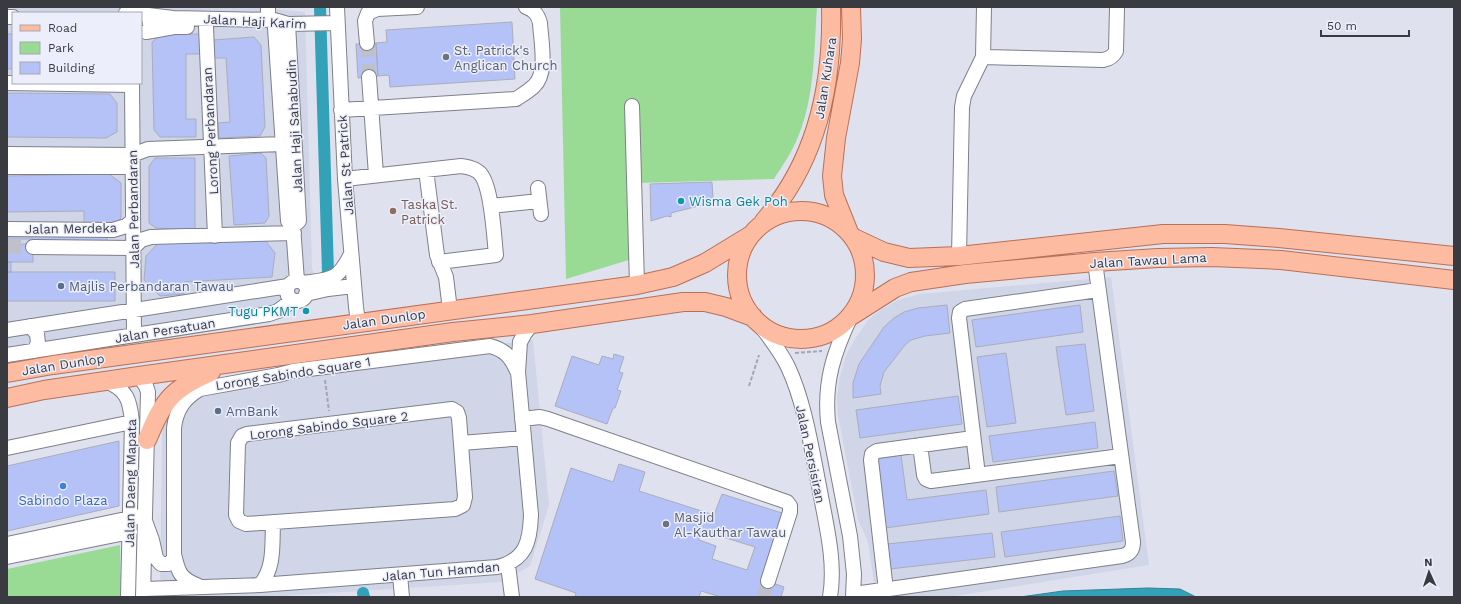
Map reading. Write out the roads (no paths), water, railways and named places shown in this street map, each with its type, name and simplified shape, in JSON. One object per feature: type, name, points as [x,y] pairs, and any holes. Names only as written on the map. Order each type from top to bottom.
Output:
[{"type":"main road","name":"Jalan Kuhara","points":[[755,231],[774,210],[800,170],[817,126],[823,104],[830,61],[832,28],[831,7]]},
{"type":"main road","name":"Jalan Kuhara","points":[[851,7],[852,38],[850,63],[833,158],[832,176],[834,195],[852,235]]},
{"type":"main road","points":[[795,212],[802,212],[815,213],[834,220],[852,235],[863,257],[866,278],[862,298],[851,316],[835,330],[816,338],[794,339],[774,333],[755,319],[743,302],[738,285],[738,268],[742,250],[755,231],[776,217],[795,212]]},
{"type":"main road","name":"Jalan Dunlop","points":[[7,373],[53,365],[358,322],[637,285],[673,277],[705,263],[755,231]]},
{"type":"main road","name":"Jalan Tawau Lama","points":[[852,235],[884,252],[908,258],[959,256],[1163,234],[1225,234],[1279,238],[1454,256]]},
{"type":"main road","name":"Jalan Tawau Lama","points":[[851,316],[895,288],[911,282],[965,274],[1094,262],[1158,258],[1212,257],[1281,260],[1454,280]]},
{"type":"main road","name":"Jalan Dunlop","points":[[7,398],[44,390],[139,376],[417,337],[532,324],[683,302],[705,302],[719,305],[755,319]]},
{"type":"main road","points":[[358,322],[374,333],[382,335],[417,337]]},
{"type":"main road","points":[[147,440],[160,410],[175,392],[195,379],[232,364]]},
{"type":"main road","points":[[53,365],[74,367],[124,365],[134,370],[139,376]]},
{"type":"street","name":"Jalan St Patrick","points":[[336,7],[345,178],[358,322]]},
{"type":"street","points":[[367,43],[365,21],[368,13],[377,9],[417,7]]},
{"type":"street","points":[[342,110],[516,99],[534,86],[540,78],[542,66],[539,17],[535,12],[526,7]]},
{"type":"street","points":[[959,256],[962,107],[964,96],[983,57],[984,7]]},
{"type":"street","points":[[983,57],[1108,59],[1114,56],[1116,51],[1117,7]]},
{"type":"street","name":"Jalan Haji Karim","points":[[138,10],[164,18],[206,18],[337,23]]},
{"type":"street","points":[[142,14],[150,23],[143,33]]},
{"type":"street","name":"Jalan Haji Karim","points":[[143,33],[174,27],[206,18]]},
{"type":"street","name":"Lorong Perbandaran","points":[[206,18],[215,236]]},
{"type":"street","name":"Jalan Haji Sahabudin","points":[[275,20],[283,43],[299,221],[293,229]]},
{"type":"street","name":"Jalan Haji Sahabudin","points":[[283,43],[283,144],[288,221],[293,229],[299,286]]},
{"type":"street","points":[[369,77],[376,175]]},
{"type":"street","name":"Jalan Perbandaran","points":[[132,84],[134,335]]},
{"type":"street","points":[[632,106],[637,285]]},
{"type":"street","points":[[7,167],[132,161],[148,149],[283,144]]},
{"type":"street","points":[[7,154],[132,161]]},
{"type":"street","points":[[345,178],[461,166],[476,170],[482,176],[486,184],[491,206],[496,255],[439,262]]},
{"type":"street","points":[[426,170],[437,255],[446,277],[450,310]]},
{"type":"street","points":[[491,206],[540,201]]},
{"type":"street","name":"Jalan Merdeka","points":[[7,229],[113,230],[126,226],[133,220]]},
{"type":"street","points":[[33,247],[133,248],[141,240],[151,237],[215,236],[293,229]]},
{"type":"street","points":[[299,286],[330,279],[336,276],[342,271],[351,254]]},
{"type":"street","points":[[854,596],[1127,555],[1131,552],[1133,542],[1094,262]]},
{"type":"street","points":[[134,284],[143,296],[155,306]]},
{"type":"street","points":[[299,286],[328,289],[354,286]]},
{"type":"street","name":"Jalan Persatuan","points":[[7,330],[155,306],[299,286],[302,299],[293,300],[278,311],[269,314],[7,355]]},
{"type":"street","points":[[978,475],[959,318],[960,312],[965,309],[1098,290]]},
{"type":"street","name":"Jalan Persisiran","points":[[851,316],[833,359],[827,389],[827,406],[828,422],[850,536],[854,596]]},
{"type":"street","name":"Jalan Persisiran","points":[[755,319],[777,347],[788,367],[800,402],[827,530],[832,576],[830,597]]},
{"type":"street","name":"Jalan Tun Hamdan","points":[[144,593],[201,587],[260,585],[496,568],[508,564],[519,555],[527,545],[530,532],[531,515],[518,372],[520,342],[525,332],[532,324]]},
{"type":"street","points":[[30,326],[38,334],[38,343],[34,351]]},
{"type":"street","name":"Lorong Sabindo Square 1","points":[[201,587],[189,582],[180,574],[174,554],[174,428],[177,413],[185,400],[191,394],[200,389],[293,371],[490,346],[507,353],[518,372]]},
{"type":"street","name":"Jalan Daeng Mapata","points":[[139,376],[148,392],[144,593]]},
{"type":"street","name":"Jalan Daeng Mapata","points":[[105,381],[115,385],[125,394],[130,406],[132,422],[128,597]]},
{"type":"street","name":"Lorong Sabindo Square 2","points":[[452,409],[457,412],[459,418],[461,443],[465,497],[463,505],[455,509],[246,524],[239,521],[236,515],[238,443],[242,436],[247,434],[452,409]]},
{"type":"street","points":[[522,418],[540,417],[548,419],[787,502],[790,506],[790,512],[768,581]]},
{"type":"street","points":[[7,448],[132,422]]},
{"type":"street","points":[[461,443],[524,438]]},
{"type":"street","points":[[886,590],[871,457],[872,454],[920,445],[973,438]]},
{"type":"street","points":[[920,445],[924,475],[926,479],[931,481],[1121,456]]},
{"type":"street","points":[[7,544],[131,518],[145,518],[158,561],[161,564],[168,564],[173,560],[174,554]]},
{"type":"street","points":[[260,585],[266,577],[271,562],[273,522]]},
{"type":"street","points":[[7,558],[130,532]]},
{"type":"street","points":[[508,564],[512,597]]},
{"type":"street","points":[[400,575],[402,597]]},
{"type":"water","points":[[1148,588],[1180,589],[1196,597],[1020,597],[1063,591]]},
{"type":"waterway","points":[[320,7],[328,273]]},
{"type":"waterway","points":[[363,593],[364,597]]},
{"type":"tunnel","points":[[367,43],[369,77]]},
{"type":"tunnel","points":[[7,247],[33,247]]},
{"type":"tunnel","points":[[763,597],[768,581]]},
{"type":"place","name":"St. Patrick's Anglican Church","points":[[446,57]]},
{"type":"place","name":"Wisma Gek Poh","points":[[681,201]]},
{"type":"place","name":"Taska St. Patrick","points":[[393,211]]},
{"type":"place","name":"Majlis Perbandaran Tawau","points":[[61,286]]},
{"type":"place","name":"Tugu PKMT","points":[[306,311]]},
{"type":"place","name":"AmBank","points":[[218,411]]},
{"type":"place","name":"Sabindo Plaza","points":[[63,486]]},
{"type":"place","name":"Masjid Al-Kauthar Tawau","points":[[666,524]]}]
